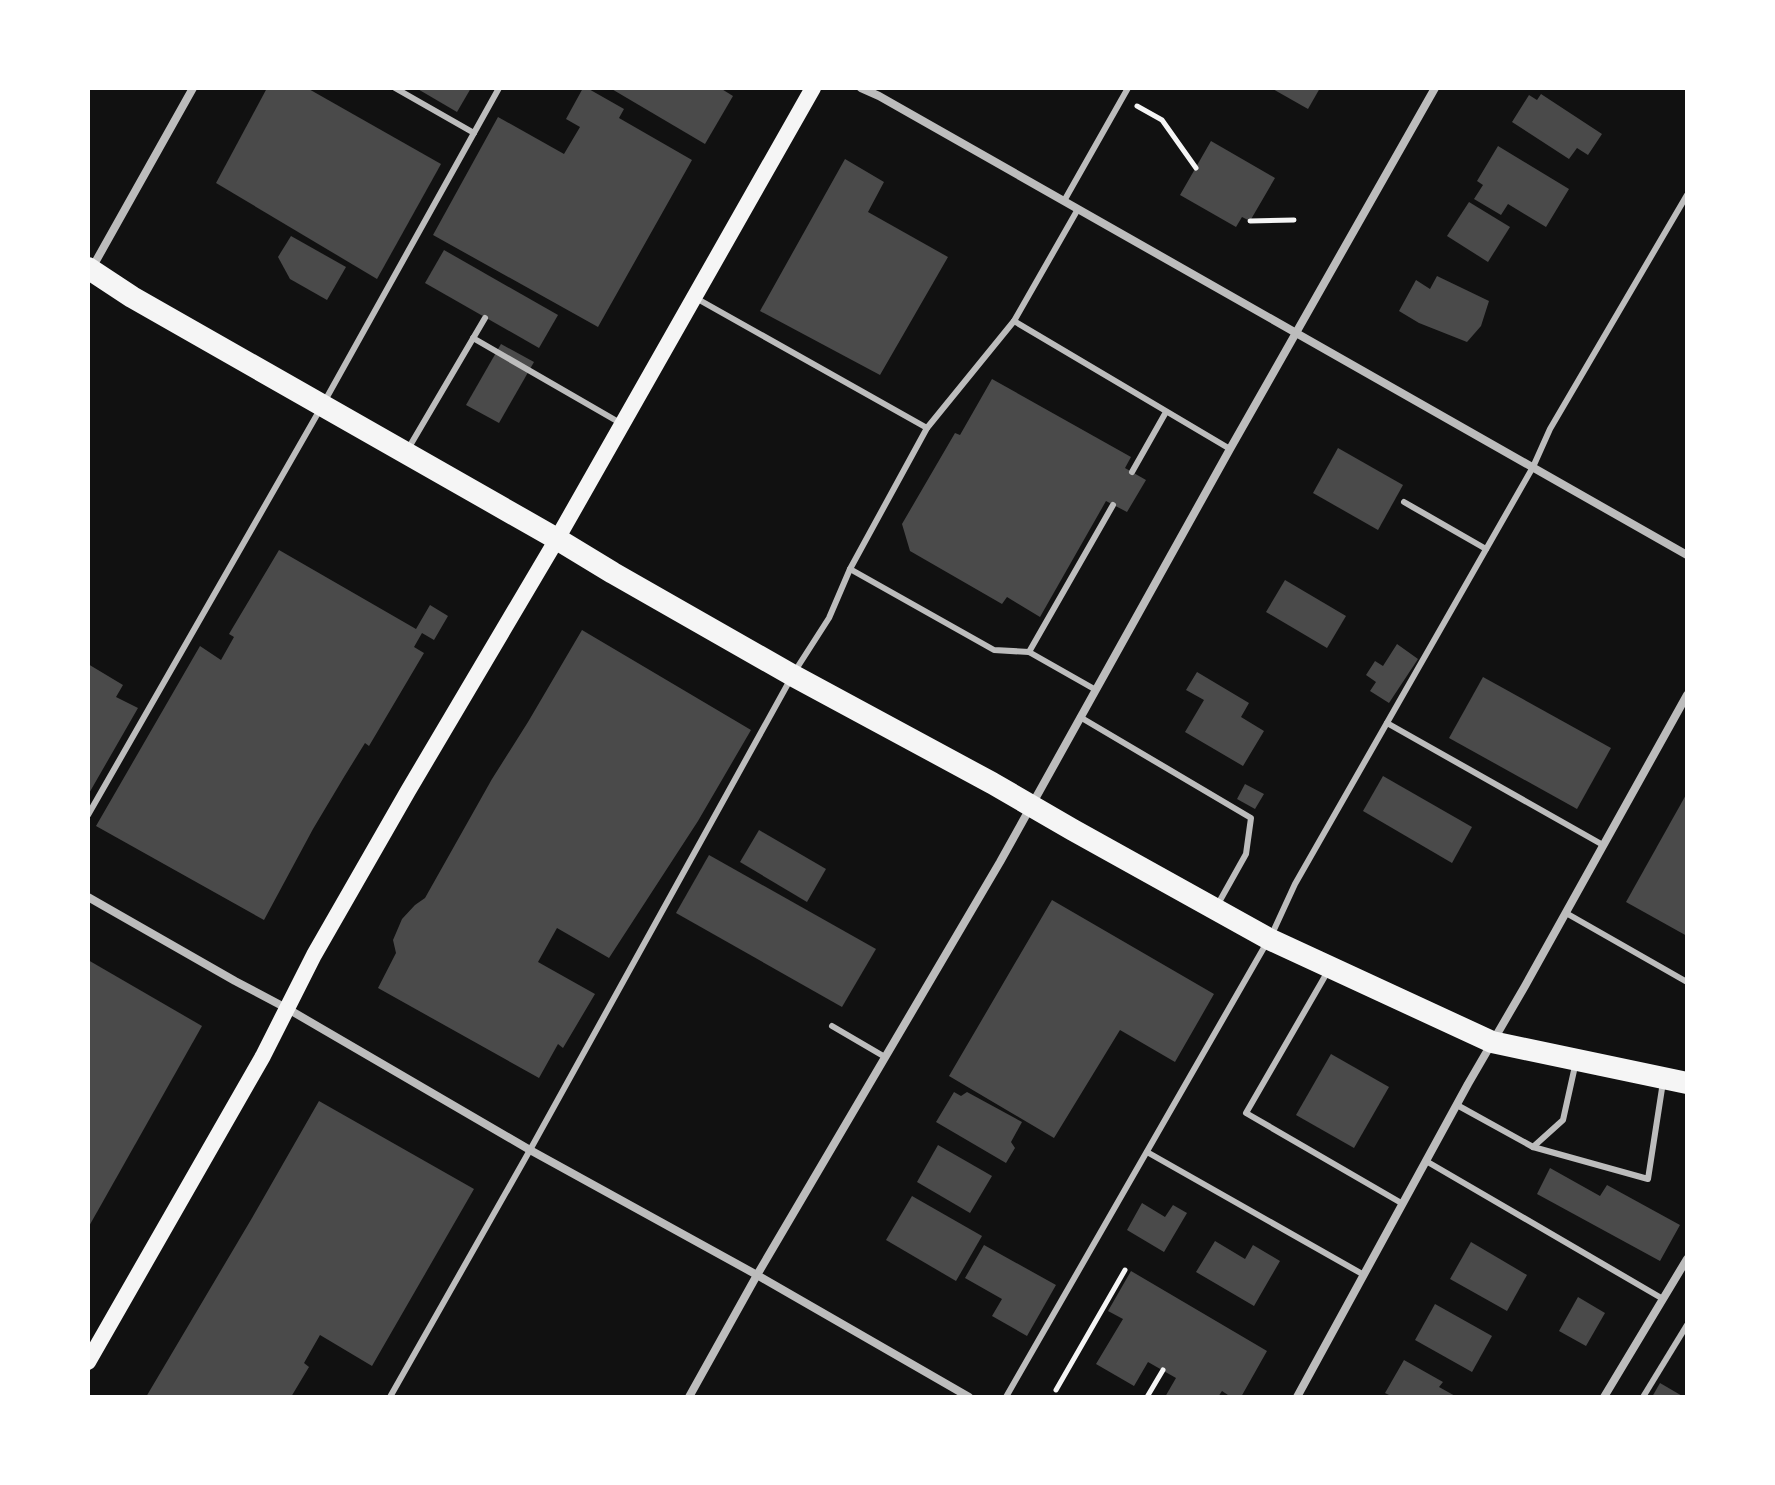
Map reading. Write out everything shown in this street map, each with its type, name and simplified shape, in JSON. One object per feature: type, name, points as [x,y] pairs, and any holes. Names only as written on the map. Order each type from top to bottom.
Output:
[{"type":"highway","points":[[89,271],[792,675],[1269,939],[1492,1042],[1687,1083]]},
{"type":"main road","points":[[88,1362],[288,1009],[314,955],[557,539],[813,88]]},
{"type":"street","points":[[89,271],[193,88]]},
{"type":"street","points":[[861,88],[1687,555]]},
{"type":"street","points":[[689,1397],[1031,806],[1435,88]]},
{"type":"street","points":[[1297,1397],[1687,695]]},
{"type":"street","points":[[88,897],[969,1397]]},
{"type":"street","points":[[1604,1397],[1687,1259]]},
{"type":"lane","points":[[395,88],[474,133]]},
{"type":"lane","points":[[88,815],[322,406],[499,88]]},
{"type":"lane","points":[[1064,201],[1128,88]]},
{"type":"lane","points":[[1006,1397],[1269,939],[1295,884],[1533,467],[1550,429],[1687,195]]},
{"type":"lane","points":[[390,1397],[792,675],[829,618],[850,569],[927,428],[1014,321],[1078,209]]},
{"type":"lane","points":[[694,297],[927,428]]},
{"type":"lane","points":[[405,452],[485,318]]},
{"type":"lane","points":[[1014,321],[1230,449]]},
{"type":"lane","points":[[473,338],[622,424]]},
{"type":"lane","points":[[1132,472],[1166,412]]},
{"type":"lane","points":[[1404,502],[1486,549]]},
{"type":"lane","points":[[1029,652],[1113,505]]},
{"type":"lane","points":[[850,569],[994,650],[1029,652],[1096,690]]},
{"type":"lane","points":[[1080,717],[1251,818],[1246,854],[1215,910]]},
{"type":"lane","points":[[1387,723],[1603,845]]},
{"type":"lane","points":[[1566,913],[1687,982]]},
{"type":"lane","points":[[1330,967],[1246,1113],[1403,1204]]},
{"type":"lane","points":[[832,1026],[885,1057]]},
{"type":"lane","points":[[1533,1147],[1563,1120],[1577,1060]]},
{"type":"lane","points":[[1457,1105],[1533,1147],[1648,1179],[1664,1078]]},
{"type":"lane","points":[[1147,1152],[1364,1275]]},
{"type":"lane","points":[[1426,1161],[1663,1299]]},
{"type":"lane","points":[[1643,1397],[1687,1325]]},
{"type":"path","points":[[1122,98],[1162,120],[1196,168]]},
{"type":"path","points":[[1250,221],[1294,220]]},
{"type":"path","points":[[1056,1390],[1125,1270]]},
{"type":"path","points":[[1147,1397],[1163,1370]]},
{"type":"building","points":[[267,88],[307,88],[441,164],[377,279],[216,183]]},
{"type":"building","points":[[416,88],[471,88],[457,112]]},
{"type":"building","points":[[583,88],[624,109],[619,118],[692,160],[598,327],[433,235],[498,117],[564,154],[580,127],[566,119]]},
{"type":"building","points":[[610,88],[720,88],[733,96],[705,144]]},
{"type":"building","points":[[1271,88],[1320,88],[1308,109]]},
{"type":"building","points":[[1541,94],[1602,134],[1588,155],[1577,148],[1569,159],[1512,122],[1529,95],[1537,100]]},
{"type":"building","points":[[1211,141],[1275,178],[1250,221],[1242,217],[1236,227],[1180,195]]},
{"type":"building","points":[[1498,146],[1569,189],[1546,227],[1508,204],[1501,215],[1474,199],[1483,185],[1477,181]]},
{"type":"building","points":[[845,159],[884,182],[868,212],[948,257],[880,375],[760,311]]},
{"type":"building","points":[[1469,202],[1510,227],[1488,262],[1447,236]]},
{"type":"building","points":[[291,236],[346,267],[327,300],[290,279],[278,257]]},
{"type":"building","points":[[444,250],[558,315],[539,348],[425,283]]},
{"type":"building","points":[[1437,276],[1489,301],[1481,326],[1467,342],[1419,323],[1399,311],[1416,280],[1430,289]]},
{"type":"building","points":[[501,344],[534,362],[499,423],[466,405]]},
{"type":"building","points":[[992,379],[1131,457],[1125,468],[1146,480],[1127,512],[1106,501],[1040,617],[1007,597],[1002,604],[910,551],[902,524],[955,433],[960,435]]},
{"type":"building","points":[[1338,448],[1403,485],[1378,530],[1313,493]]},
{"type":"building","points":[[279,550],[416,629],[430,605],[448,616],[434,640],[422,633],[414,647],[424,653],[369,746],[365,743],[344,777],[264,920],[96,826],[200,646],[221,660],[234,637],[229,634]]},
{"type":"building","points":[[1285,580],[1346,616],[1327,648],[1266,612]]},
{"type":"building","points":[[582,630],[751,730],[698,821],[609,958],[557,928],[538,962],[595,994],[563,1048],[558,1044],[539,1078],[378,988],[396,953],[393,940],[402,919],[425,898]]},
{"type":"building","points":[[1397,644],[1418,659],[1389,703],[1370,691],[1376,682],[1366,675],[1375,661],[1383,666]]},
{"type":"building","points":[[88,664],[123,685],[116,697],[138,708],[88,795]]},
{"type":"building","points":[[1197,672],[1249,703],[1241,717],[1264,731],[1243,766],[1185,732],[1204,700],[1186,690]]},
{"type":"building","points":[[1483,677],[1611,748],[1577,809],[1449,738]]},
{"type":"building","points":[[1383,776],[1472,827],[1452,863],[1363,811]]},
{"type":"building","points":[[1245,784],[1264,794],[1255,809],[1237,799]]},
{"type":"building","points":[[1687,793],[1687,936],[1626,902]]},
{"type":"building","points":[[759,830],[826,869],[807,902],[740,862]]},
{"type":"building","points":[[709,855],[876,949],[842,1007],[676,913]]},
{"type":"building","points":[[1052,900],[1214,994],[1175,1062],[1120,1030],[1054,1138],[949,1076]]},
{"type":"building","points":[[88,960],[202,1026],[88,1228]]},
{"type":"building","points":[[1331,1054],[1389,1087],[1354,1148],[1296,1115]]},
{"type":"building","points":[[954,1092],[961,1096],[967,1092],[1022,1122],[1011,1142],[1015,1148],[1006,1163],[936,1122]]},
{"type":"building","points":[[319,1101],[474,1189],[372,1366],[320,1335],[304,1363],[309,1367],[291,1397],[146,1397],[252,1218]]},
{"type":"building","points":[[938,1145],[992,1176],[970,1213],[917,1182]]},
{"type":"building","points":[[1550,1168],[1600,1196],[1607,1185],[1680,1225],[1660,1261],[1537,1194]]},
{"type":"building","points":[[912,1196],[982,1236],[956,1281],[886,1240]]},
{"type":"building","points":[[1142,1203],[1165,1217],[1173,1205],[1187,1213],[1164,1252],[1127,1230]]},
{"type":"building","points":[[1215,1241],[1245,1259],[1253,1245],[1280,1261],[1254,1306],[1196,1272]]},
{"type":"building","points":[[1471,1242],[1527,1275],[1507,1311],[1450,1279]]},
{"type":"building","points":[[984,1245],[1056,1285],[1027,1336],[992,1316],[1002,1299],[965,1278]]},
{"type":"building","points":[[1131,1271],[1267,1351],[1241,1397],[1231,1397],[1222,1391],[1218,1397],[1165,1397],[1176,1378],[1148,1362],[1134,1386],[1096,1364],[1123,1319],[1108,1311]]},
{"type":"building","points":[[1578,1297],[1605,1313],[1586,1346],[1559,1331]]},
{"type":"building","points":[[1435,1304],[1492,1336],[1472,1372],[1415,1340]]},
{"type":"building","points":[[1404,1360],[1443,1382],[1439,1387],[1457,1397],[1393,1397],[1385,1393]]},
{"type":"building","points":[[1660,1383],[1684,1397],[1652,1397]]}]
